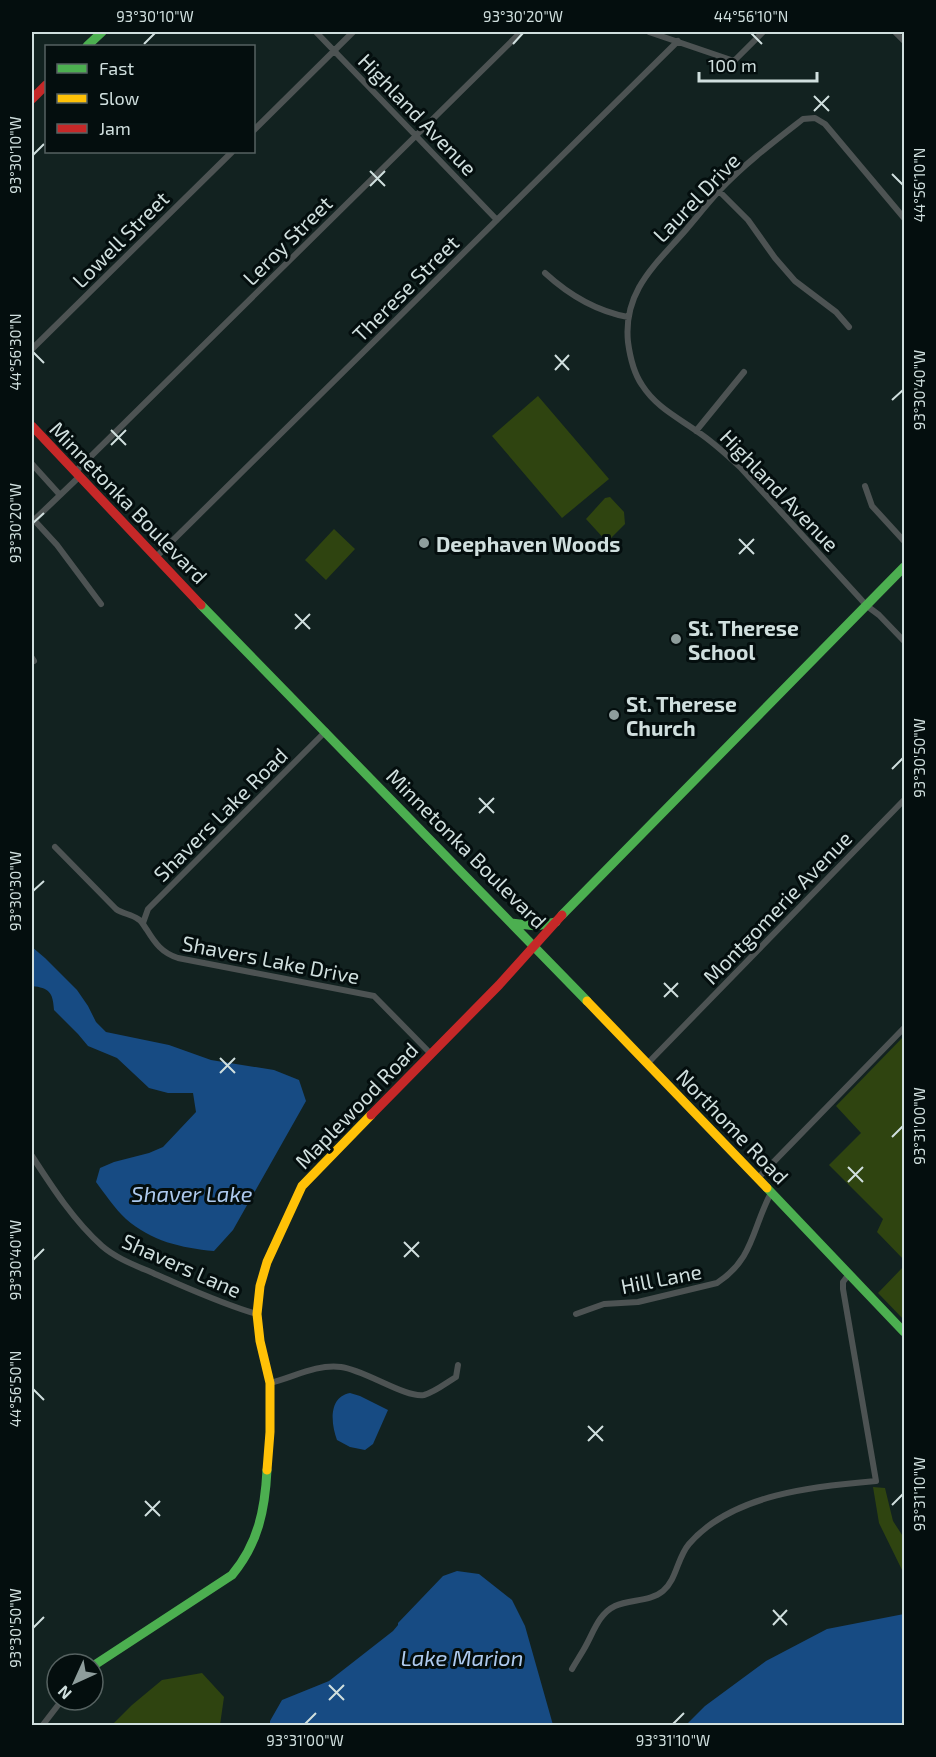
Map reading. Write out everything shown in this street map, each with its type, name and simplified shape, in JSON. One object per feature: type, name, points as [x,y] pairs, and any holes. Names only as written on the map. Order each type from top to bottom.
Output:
[{"type":"street","points":[[88,45],[102,32]]},
{"type":"street","name":"Highland Avenue","points":[[316,32],[497,220]]},
{"type":"street","points":[[255,129],[353,32]]},
{"type":"street","name":"Leroy Street","points":[[33,521],[521,32]]},
{"type":"street","points":[[649,32],[734,61],[763,32]]},
{"type":"street","points":[[895,32],[904,41]]},
{"type":"street","name":"Therese Street","points":[[156,557],[678,41]]},
{"type":"street","points":[[32,99],[45,86]]},
{"type":"street","name":"Laurel Drive","points":[[628,317],[639,285],[658,259],[719,191],[803,119],[815,118],[825,124],[904,218]]},
{"type":"street","name":"Lowell Street","points":[[32,349],[231,153]]},
{"type":"street","points":[[719,191],[748,220],[775,258],[795,281],[836,312],[849,327]]},
{"type":"street","points":[[545,273],[584,302],[628,317]]},
{"type":"street","name":"Highland Avenue","points":[[628,317],[627,333],[633,368],[651,398],[722,450],[740,467],[867,606],[904,641]]},
{"type":"street","points":[[696,430],[744,372]]},
{"type":"street","name":"Minnetonka Boulevard","points":[[32,426],[534,946],[904,567]]},
{"type":"street","points":[[32,464],[60,495]]},
{"type":"street","points":[[865,486],[872,506],[904,541]]},
{"type":"street","points":[[33,521],[57,545],[101,604]]},
{"type":"street","name":"Shavers Lake Road","points":[[143,923],[148,909],[326,731]]},
{"type":"street","name":"Montgomerie Avenue","points":[[648,1063],[904,800]]},
{"type":"street","name":"Shavers Lake Drive","points":[[55,847],[116,909],[143,923],[159,948],[171,956],[374,996],[431,1054]]},
{"type":"street","points":[[512,923],[536,926],[556,922]]},
{"type":"street","name":"Northome Road","points":[[534,946],[904,1332]]},
{"type":"street","name":"Maplewood Road","points":[[105,1658],[232,1575],[254,1542],[263,1506],[268,1454],[270,1383],[260,1341],[257,1314],[260,1286],[267,1262],[302,1186],[499,985],[534,946]]},
{"type":"street","points":[[758,1178],[904,1028]]},
{"type":"street","name":"Shavers Lane","points":[[32,1156],[68,1208],[95,1239],[113,1254],[179,1285],[257,1314]]},
{"type":"street","name":"Hill Lane","points":[[576,1314],[604,1304],[638,1302],[717,1283],[739,1265],[748,1251],[771,1193]]},
{"type":"street","points":[[572,1669],[602,1615],[616,1606],[650,1598],[664,1590],[674,1576],[681,1556],[689,1544],[711,1524],[744,1507],[781,1494],[826,1486],[876,1481],[843,1289],[843,1282],[849,1274]]},
{"type":"street","points":[[270,1383],[309,1370],[340,1367],[354,1370],[409,1393],[422,1395],[456,1377],[458,1365]]},
{"type":"street","points":[[42,1725],[52,1712]]},
{"type":"green space","points":[[538,396],[609,479],[562,518],[492,436]]},
{"type":"green space","points":[[610,497],[624,512],[625,524],[607,542],[586,519],[605,498]]},
{"type":"green space","points":[[334,529],[355,549],[326,580],[305,560]]},
{"type":"green space","points":[[904,1036],[904,1260],[877,1232],[883,1219],[829,1165],[861,1133],[836,1106]]},
{"type":"green space","points":[[904,1266],[904,1320],[878,1293]]},
{"type":"green space","points":[[873,1487],[885,1488],[893,1521],[904,1538],[904,1574],[879,1523]]},
{"type":"green space","points":[[202,1673],[224,1697],[220,1725],[112,1725],[162,1680]]},
{"type":"water","name":"Shaver Lake","points":[[32,947],[77,990],[96,1022],[106,1032],[169,1045],[211,1060],[274,1070],[299,1080],[306,1101],[233,1230],[214,1251],[178,1245],[146,1233],[122,1215],[96,1182],[100,1168],[163,1147],[196,1112],[193,1093],[168,1093],[149,1088],[117,1058],[88,1046],[54,1010],[53,999],[49,992],[32,986]]},
{"type":"water","points":[[350,1393],[388,1410],[373,1444],[365,1450],[350,1447],[337,1440],[335,1434],[333,1412],[335,1405],[343,1396]]},
{"type":"water","name":"Lake Marion","points":[[457,1571],[479,1574],[512,1600],[525,1626],[553,1725],[270,1725],[282,1700],[329,1681],[393,1631],[443,1576]]},
{"type":"water","points":[[904,1614],[904,1725],[686,1725],[705,1706],[766,1661],[827,1629]]},
{"type":"traffic: fast","points":[[88,45],[102,32]]},
{"type":"traffic: fast","points":[[562,915],[904,567]]},
{"type":"traffic: fast","points":[[201,605],[587,1001]]},
{"type":"traffic: fast","points":[[511,923],[536,926],[556,922]]},
{"type":"traffic: fast","points":[[767,1188],[904,1332]]},
{"type":"traffic: fast","points":[[105,1658],[232,1575],[254,1539],[262,1513],[267,1470]]},
{"type":"traffic: slow","points":[[587,1001],[767,1188]]},
{"type":"traffic: slow","points":[[267,1470],[270,1383],[260,1341],[257,1314],[260,1286],[267,1262],[302,1186],[371,1115]]},
{"type":"traffic: jam","points":[[32,99],[45,86]]},
{"type":"traffic: jam","points":[[32,426],[201,605]]},
{"type":"traffic: jam","points":[[371,1115],[499,985],[562,915]]},
{"type":"place","name":"Deephaven Woods","points":[[424,543]]},
{"type":"place","name":"St. Therese School","points":[[676,639]]},
{"type":"place","name":"St. Therese Church","points":[[614,715]]}]
